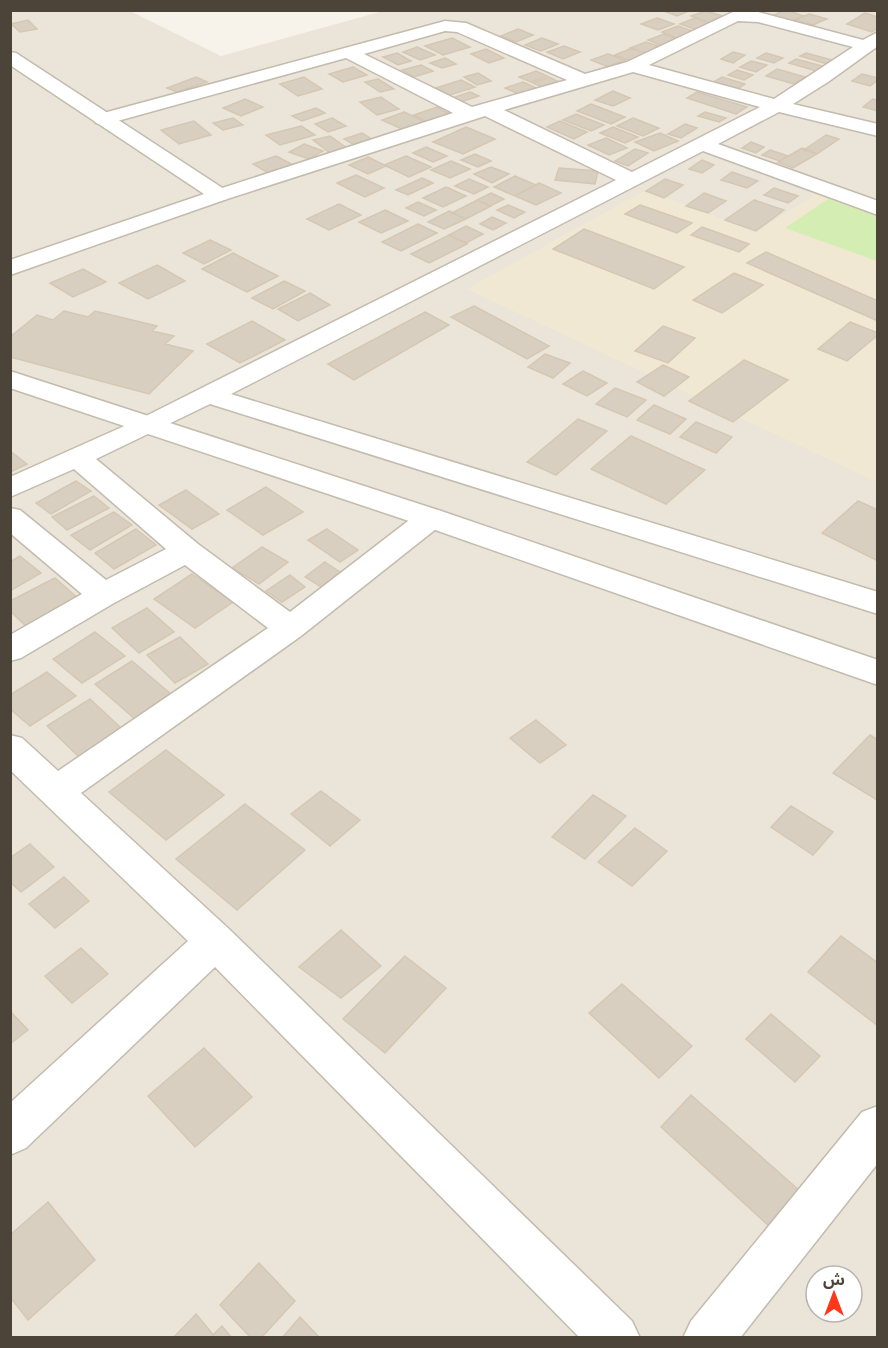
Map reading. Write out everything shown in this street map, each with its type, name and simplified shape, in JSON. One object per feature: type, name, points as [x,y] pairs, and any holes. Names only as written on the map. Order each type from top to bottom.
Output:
[{"type":"street","points":[[10,268],[219,195],[478,112],[633,66],[735,16],[758,17],[871,41]]},
{"type":"street","points":[[103,118],[437,27],[453,26],[481,36],[583,80]]},
{"type":"street","points":[[10,488],[149,425],[777,106],[822,78],[871,41]]},
{"type":"street","points":[[347,52],[631,179]]},
{"type":"street","points":[[10,57],[219,195]]},
{"type":"street","points":[[633,66],[777,106],[878,130]]},
{"type":"street","points":[[700,144],[878,208]]},
{"type":"street","points":[[14,383],[149,425],[431,519],[878,672]]},
{"type":"street","points":[[208,395],[878,603]]},
{"type":"street","points":[[78,458],[187,551],[290,628]]},
{"type":"street","points":[[10,517],[103,595]]},
{"type":"street","points":[[431,519],[290,628],[26,771],[215,941],[615,1338]]},
{"type":"street","points":[[10,650],[103,595],[187,551]]},
{"type":"street","points":[[10,1133],[215,941]]},
{"type":"street","points":[[708,1338],[878,1127]]},
{"type":"shaded area","points":[[10,11],[130,11],[221,56],[383,11],[877,11],[877,1337],[11,1337]]},
{"type":"shaded area","points":[[646,190],[755,232],[819,193],[877,213],[877,482],[467,289]]},
{"type":"green space","points":[[828,199],[877,216],[877,261],[785,228]]},
{"type":"building","points":[[661,10],[691,10],[677,16]]},
{"type":"building","points":[[785,10],[803,16],[789,22],[772,16]]},
{"type":"building","points":[[706,11],[723,16],[708,22],[691,16]]},
{"type":"building","points":[[865,13],[878,17],[878,28],[872,32],[847,24]]},
{"type":"building","points":[[809,14],[827,19],[813,25],[795,20]]},
{"type":"building","points":[[657,18],[674,24],[658,30],[641,24]]},
{"type":"building","points":[[695,18],[712,24],[697,30],[680,24]]},
{"type":"building","points":[[28,20],[37,29],[20,32],[11,24]]},
{"type":"building","points":[[678,26],[695,32],[679,39],[662,32]]},
{"type":"building","points":[[518,29],[533,35],[516,42],[501,36]]},
{"type":"building","points":[[664,34],[681,40],[665,47],[648,40]]},
{"type":"building","points":[[452,38],[470,47],[443,55],[425,46]]},
{"type":"building","points":[[542,38],[558,44],[541,51],[525,45]]},
{"type":"building","points":[[646,42],[664,48],[647,54],[630,48]]},
{"type":"building","points":[[564,46],[580,52],[563,59],[547,52]]},
{"type":"building","points":[[417,47],[435,55],[420,60],[403,52]]},
{"type":"building","points":[[632,48],[649,55],[633,62],[615,55]]},
{"type":"building","points":[[486,49],[504,58],[489,63],[471,54]]},
{"type":"building","points":[[733,52],[745,55],[733,63],[721,59]]},
{"type":"building","points":[[397,53],[411,61],[398,65],[383,57]]},
{"type":"building","points":[[766,53],[783,58],[774,63],[757,58]]},
{"type":"building","points":[[806,53],[840,62],[834,66],[800,56]]},
{"type":"building","points":[[608,54],[625,60],[608,67],[591,60]]},
{"type":"building","points":[[445,58],[456,64],[442,68],[430,63]]},
{"type":"building","points":[[796,59],[830,68],[823,73],[789,63]]},
{"type":"building","points":[[751,61],[767,65],[756,72],[740,67]]},
{"type":"building","points":[[421,65],[433,71],[414,77],[402,70]]},
{"type":"building","points":[[353,67],[367,75],[343,82],[329,74]]},
{"type":"building","points":[[777,69],[805,77],[794,84],[766,76]]},
{"type":"building","points":[[737,70],[753,75],[744,80],[728,75]]},
{"type":"building","points":[[536,71],[547,76],[531,82],[519,77]]},
{"type":"building","points":[[478,73],[491,81],[477,85],[464,77]]},
{"type":"building","points":[[862,74],[878,78],[878,80],[870,86],[852,81]]},
{"type":"building","points":[[196,77],[207,82],[177,92],[167,88]]},
{"type":"building","points":[[304,77],[322,89],[298,96],[280,84]]},
{"type":"building","points":[[549,77],[561,83],[545,88],[533,83]]},
{"type":"building","points":[[722,77],[745,84],[734,91],[710,84]]},
{"type":"building","points":[[378,79],[394,89],[380,92],[365,82]]},
{"type":"building","points":[[461,80],[475,87],[450,95],[436,88]]},
{"type":"building","points":[[523,82],[538,89],[521,95],[505,88]]},
{"type":"building","points":[[613,91],[630,98],[613,106],[595,100]]},
{"type":"building","points":[[470,92],[479,96],[461,102],[452,98]]},
{"type":"building","points":[[697,92],[747,107],[736,114],[687,98]]},
{"type":"building","points":[[381,97],[399,109],[377,115],[360,102]]},
{"type":"building","points":[[245,99],[263,107],[241,116],[223,108]]},
{"type":"building","points":[[873,99],[878,101],[878,111],[863,107]]},
{"type":"building","points":[[591,104],[625,117],[611,124],[577,111]]},
{"type":"building","points":[[437,107],[453,116],[429,123],[414,115]]},
{"type":"building","points":[[316,108],[325,113],[302,121],[292,116]]},
{"type":"building","points":[[404,112],[428,123],[406,131],[382,120]]},
{"type":"building","points":[[705,112],[726,118],[719,122],[698,116]]},
{"type":"building","points":[[576,114],[604,125],[591,131],[563,120]]},
{"type":"building","points":[[233,118],[243,125],[223,130],[213,123]]},
{"type":"building","points":[[332,118],[346,126],[328,132],[315,124]]},
{"type":"building","points":[[633,118],[659,128],[643,136],[617,126]]},
{"type":"building","points":[[194,121],[211,135],[179,144],[161,130]]},
{"type":"building","points":[[560,121],[587,132],[574,139],[547,127]]},
{"type":"building","points":[[685,124],[697,128],[681,138],[668,134]]},
{"type":"building","points":[[301,126],[315,135],[280,145],[266,135]]},
{"type":"building","points":[[466,127],[495,139],[463,154],[433,142]]},
{"type":"building","points":[[613,127],[638,137],[625,143],[600,133]]},
{"type":"building","points":[[362,133],[373,140],[356,146],[344,139]]},
{"type":"building","points":[[660,133],[678,141],[654,151],[635,142]]},
{"type":"building","points":[[826,135],[839,139],[817,154],[804,150]]},
{"type":"building","points":[[330,136],[347,148],[330,153],[313,140]]},
{"type":"building","points":[[606,138],[627,148],[609,155],[588,145]]},
{"type":"building","points":[[751,142],[764,147],[756,153],[742,148]]},
{"type":"building","points":[[304,144],[323,151],[309,159],[289,152]]},
{"type":"building","points":[[426,147],[447,156],[433,162],[413,153]]},
{"type":"building","points":[[802,148],[817,154],[793,168],[778,162]]},
{"type":"building","points":[[635,149],[648,153],[628,166],[615,161]]},
{"type":"building","points":[[770,150],[788,156],[780,161],[762,155]]},
{"type":"building","points":[[475,154],[491,161],[478,167],[461,160]]},
{"type":"building","points":[[276,156],[295,166],[272,175],[253,164]]},
{"type":"building","points":[[406,156],[431,167],[409,177],[384,165]]},
{"type":"building","points":[[368,157],[386,166],[368,174],[349,165]]},
{"type":"building","points":[[702,160],[714,165],[702,173],[689,169]]},
{"type":"building","points":[[451,161],[470,169],[450,178],[431,170]]},
{"type":"building","points":[[491,167],[509,174],[492,183],[474,174]]},
{"type":"building","points":[[559,168],[598,171],[595,184],[555,180]]},
{"type":"building","points":[[732,172],[758,181],[747,188],[721,180]]},
{"type":"building","points":[[356,175],[384,188],[365,197],[337,183]]},
{"type":"building","points":[[515,176],[536,185],[515,196],[494,187]]},
{"type":"building","points":[[422,178],[433,183],[408,195],[396,190]]},
{"type":"building","points":[[469,179],[488,187],[474,194],[455,186]]},
{"type":"building","points":[[665,179],[683,185],[664,198],[646,191]]},
{"type":"building","points":[[539,183],[561,193],[536,205],[515,196]]},
{"type":"building","points":[[446,187],[466,196],[443,207],[423,198]]},
{"type":"building","points":[[774,188],[798,196],[788,203],[764,195]]},
{"type":"building","points":[[491,193],[504,199],[490,206],[477,200]]},
{"type":"building","points":[[704,193],[726,201],[708,213],[686,206]]},
{"type":"building","points":[[477,200],[491,206],[466,219],[452,213]]},
{"type":"building","points":[[754,200],[784,210],[756,231],[725,220]]},
{"type":"building","points":[[418,202],[436,210],[424,216],[406,208]]},
{"type":"building","points":[[339,204],[361,215],[329,230],[307,219]]},
{"type":"building","points":[[508,205],[525,212],[514,218],[497,210]]},
{"type":"building","points":[[640,205],[692,223],[677,233],[625,214]]},
{"type":"building","points":[[385,210],[408,221],[381,233],[359,222]]},
{"type":"building","points":[[449,211],[466,219],[444,229],[428,222]]},
{"type":"building","points":[[492,217],[506,223],[493,230],[480,224]]},
{"type":"building","points":[[418,224],[437,233],[401,251],[382,242]]},
{"type":"building","points":[[466,226],[483,234],[466,243],[449,235]]},
{"type":"building","points":[[702,227],[749,244],[739,252],[691,235]]},
{"type":"building","points":[[584,229],[684,267],[654,289],[553,249]]},
{"type":"building","points":[[449,235],[467,244],[429,263],[411,254]]},
{"type":"building","points":[[210,240],[231,250],[204,264],[183,253]]},
{"type":"building","points":[[766,252],[878,301],[878,321],[747,263]]},
{"type":"building","points":[[233,253],[278,276],[247,292],[202,269]]},
{"type":"building","points":[[157,265],[185,281],[148,299],[119,283]]},
{"type":"building","points":[[83,269],[106,282],[73,297],[50,283]]},
{"type":"building","points":[[734,273],[763,285],[722,313],[693,300]]},
{"type":"building","points":[[284,281],[305,291],[273,309],[252,298]]},
{"type":"building","points":[[310,293],[330,305],[298,321],[278,309]]},
{"type":"building","points":[[474,306],[549,346],[527,359],[451,317]]},
{"type":"building","points":[[64,311],[88,317],[95,311],[157,326],[152,331],[174,336],[165,344],[193,351],[149,394],[10,357],[10,337],[37,315],[53,320]]},
{"type":"building","points":[[425,312],[449,325],[354,380],[328,364]]},
{"type":"building","points":[[252,321],[285,340],[240,363],[207,344]]},
{"type":"building","points":[[850,322],[878,333],[878,335],[847,361],[818,349]]},
{"type":"building","points":[[663,326],[695,338],[668,363],[635,351]]},
{"type":"building","points":[[545,354],[570,363],[553,378],[528,367]]},
{"type":"building","points":[[744,360],[788,380],[733,422],[689,401]]},
{"type":"building","points":[[663,365],[689,377],[664,396],[637,382]]},
{"type":"building","points":[[583,371],[607,383],[587,396],[563,384]]},
{"type":"building","points":[[615,388],[646,400],[627,417],[596,404]]},
{"type":"building","points":[[654,405],[686,419],[670,434],[637,420]]},
{"type":"building","points":[[578,419],[607,431],[556,475],[527,462]]},
{"type":"building","points":[[696,422],[732,437],[716,453],[680,437]]},
{"type":"building","points":[[631,436],[705,470],[666,504],[591,469]]},
{"type":"building","points":[[10,451],[27,464],[10,472]]},
{"type":"building","points":[[76,481],[91,491],[51,514],[36,503]]},
{"type":"building","points":[[266,487],[303,512],[263,535],[227,510]]},
{"type":"building","points":[[186,490],[219,514],[192,529],[159,505]]},
{"type":"building","points":[[94,496],[109,508],[67,530],[52,517]]},
{"type":"building","points":[[858,501],[878,510],[878,561],[822,533]]},
{"type":"building","points":[[114,512],[132,525],[90,550],[71,535]]},
{"type":"building","points":[[136,529],[156,545],[114,569],[95,553]]},
{"type":"building","points":[[327,529],[358,550],[340,562],[308,540]]},
{"type":"building","points":[[262,547],[288,562],[259,584],[232,568]]},
{"type":"building","points":[[20,556],[41,573],[10,591],[10,562]]},
{"type":"building","points":[[325,562],[343,574],[323,588],[305,577]]},
{"type":"building","points":[[192,574],[233,602],[195,628],[154,599]]},
{"type":"building","points":[[290,575],[305,587],[282,602],[266,591]]},
{"type":"building","points":[[55,578],[79,599],[27,627],[10,611],[10,601]]},
{"type":"building","points":[[147,608],[174,632],[139,653],[112,628]]},
{"type":"building","points":[[95,632],[125,656],[82,683],[53,659]]},
{"type":"building","points":[[180,637],[208,664],[175,683],[147,655]]},
{"type":"building","points":[[132,661],[172,695],[135,719],[95,684]]},
{"type":"building","points":[[47,672],[76,696],[30,726],[10,709],[10,695]]},
{"type":"building","points":[[90,699],[122,729],[79,757],[47,726]]},
{"type":"building","points":[[536,720],[566,745],[540,763],[510,738]]},
{"type":"building","points":[[870,735],[878,740],[877,800],[833,773]]},
{"type":"building","points":[[166,750],[224,795],[166,840],[109,792]]},
{"type":"building","points":[[321,791],[360,820],[330,846],[291,814]]},
{"type":"building","points":[[593,795],[626,816],[585,859],[552,837]]},
{"type":"building","points":[[245,804],[305,850],[237,910],[176,859]]},
{"type":"building","points":[[791,806],[833,832],[813,855],[771,827]]},
{"type":"building","points":[[635,828],[667,851],[632,886],[598,862]]},
{"type":"building","points":[[30,844],[54,867],[21,892],[10,882],[10,858]]},
{"type":"building","points":[[64,877],[89,901],[55,928],[29,904]]},
{"type":"building","points":[[341,930],[381,966],[341,998],[299,967]]},
{"type":"building","points":[[841,936],[878,963],[878,1026],[808,972]]},
{"type":"building","points":[[81,948],[108,974],[72,1003],[45,976]]},
{"type":"building","points":[[405,956],[446,988],[385,1053],[343,1019]]},
{"type":"building","points":[[622,984],[692,1046],[659,1078],[589,1013]]},
{"type":"building","points":[[10,1011],[28,1030],[10,1044]]},
{"type":"building","points":[[771,1014],[820,1056],[795,1082],[746,1039]]},
{"type":"building","points":[[204,1048],[252,1097],[195,1147],[148,1096]]},
{"type":"building","points":[[691,1095],[800,1191],[770,1227],[661,1127]]},
{"type":"building","points":[[48,1202],[95,1260],[28,1320],[10,1297],[10,1235]]},
{"type":"building","points":[[259,1263],[295,1301],[261,1338],[251,1338],[220,1305]]},
{"type":"building","points":[[196,1314],[216,1338],[173,1338]]},
{"type":"building","points":[[300,1317],[320,1338],[282,1338]]},
{"type":"building","points":[[222,1326],[232,1338],[210,1338]]}]
